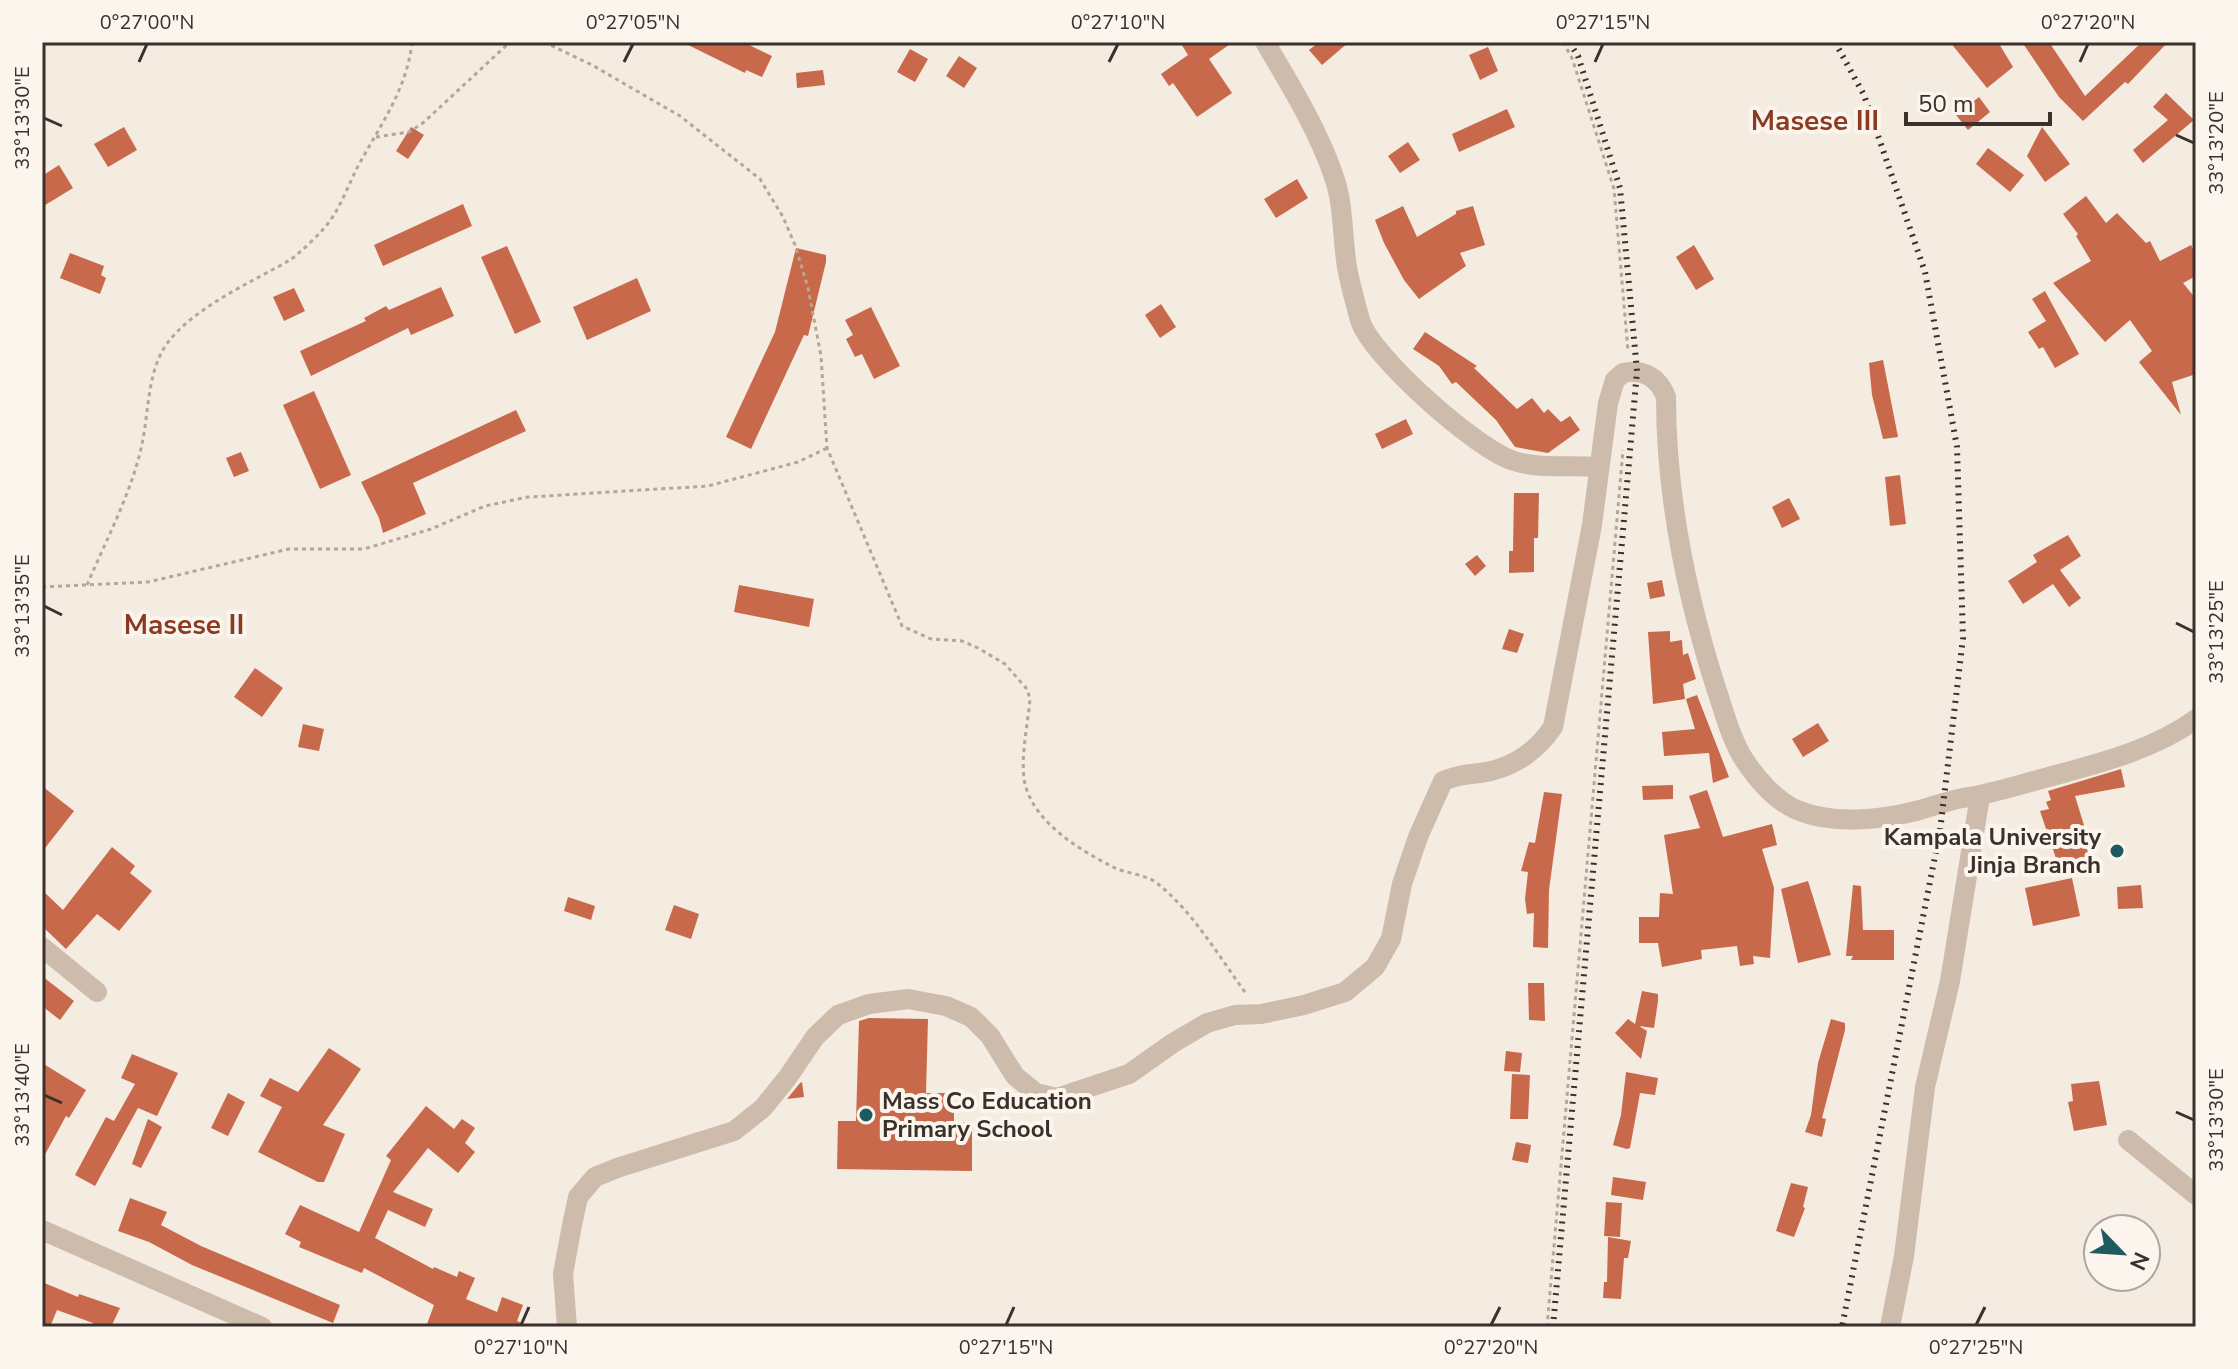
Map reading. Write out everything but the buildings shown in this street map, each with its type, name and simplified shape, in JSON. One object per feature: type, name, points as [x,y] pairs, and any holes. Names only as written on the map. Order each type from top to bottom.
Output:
[{"type":"street","points":[[1265,42],[1311,123],[1335,178],[1347,266],[1361,324],[1389,362],[1460,428],[1496,454],[1515,462],[1543,466],[1598,467]]},
{"type":"street","points":[[567,1327],[563,1274],[572,1225],[578,1197],[595,1177],[734,1131],[763,1108],[815,1037],[838,1015],[869,1004],[908,999],[946,1006],[971,1017],[990,1036],[1015,1076],[1036,1093],[1057,1098],[1129,1074],[1207,1023],[1235,1015],[1261,1014],[1345,992],[1375,967],[1391,939],[1402,884],[1443,781],[1460,774],[1481,773],[1512,764],[1540,746],[1553,727],[1592,525],[1612,386],[1618,376],[1630,371],[1645,373],[1656,381],[1666,397],[1670,484],[1681,551],[1705,654],[1743,759],[1766,788],[1796,810],[1835,819],[1871,818],[1916,811],[1944,801],[1980,796],[2118,757],[2196,719]]},
{"type":"street","points":[[1890,1327],[1904,1256],[1925,1087],[1950,981],[1980,796]]},
{"type":"street","points":[[42,947],[97,992]]},
{"type":"street","points":[[2128,1140],[2196,1195]]},
{"type":"street","points":[[42,1230],[262,1327]]},
{"type":"path","points":[[87,585],[142,446],[149,395],[156,366],[165,347],[179,329],[272,268],[293,258],[329,224],[388,116],[409,66],[412,42]]},
{"type":"path","points":[[374,137],[409,132],[423,123],[510,42]]},
{"type":"path","points":[[544,42],[592,65],[680,116],[760,179],[789,231],[808,288],[821,356],[827,448],[902,626],[931,639],[962,641],[1005,664],[1027,689],[1030,699],[1024,777],[1029,796],[1046,821],[1085,852],[1118,870],[1157,882],[1194,922],[1261,1014]]},
{"type":"path","points":[[1563,42],[1572,58],[1614,189],[1630,371]]},
{"type":"path","points":[[42,587],[148,582],[289,549],[364,549],[431,529],[485,506],[528,497],[708,486],[798,462],[827,448]]},
{"type":"path","points":[[1547,1327],[1623,451]]},
{"type":"railway","points":[[1553,1327],[1637,371],[1620,188],[1578,56],[1569,42]]},
{"type":"railway","points":[[1835,42],[1864,95],[1925,272],[1957,447],[1963,638],[1940,831],[1842,1327]]},
{"type":"place","name":"Kampala University Jinja Branch","points":[[2117,851]]},
{"type":"place","name":"Mass Co Education Primary School","points":[[866,1115]]},
{"type":"district","name":"Masese III","points":[[1815,121]]},
{"type":"district","name":"Masese II","points":[[184,625]]}]
